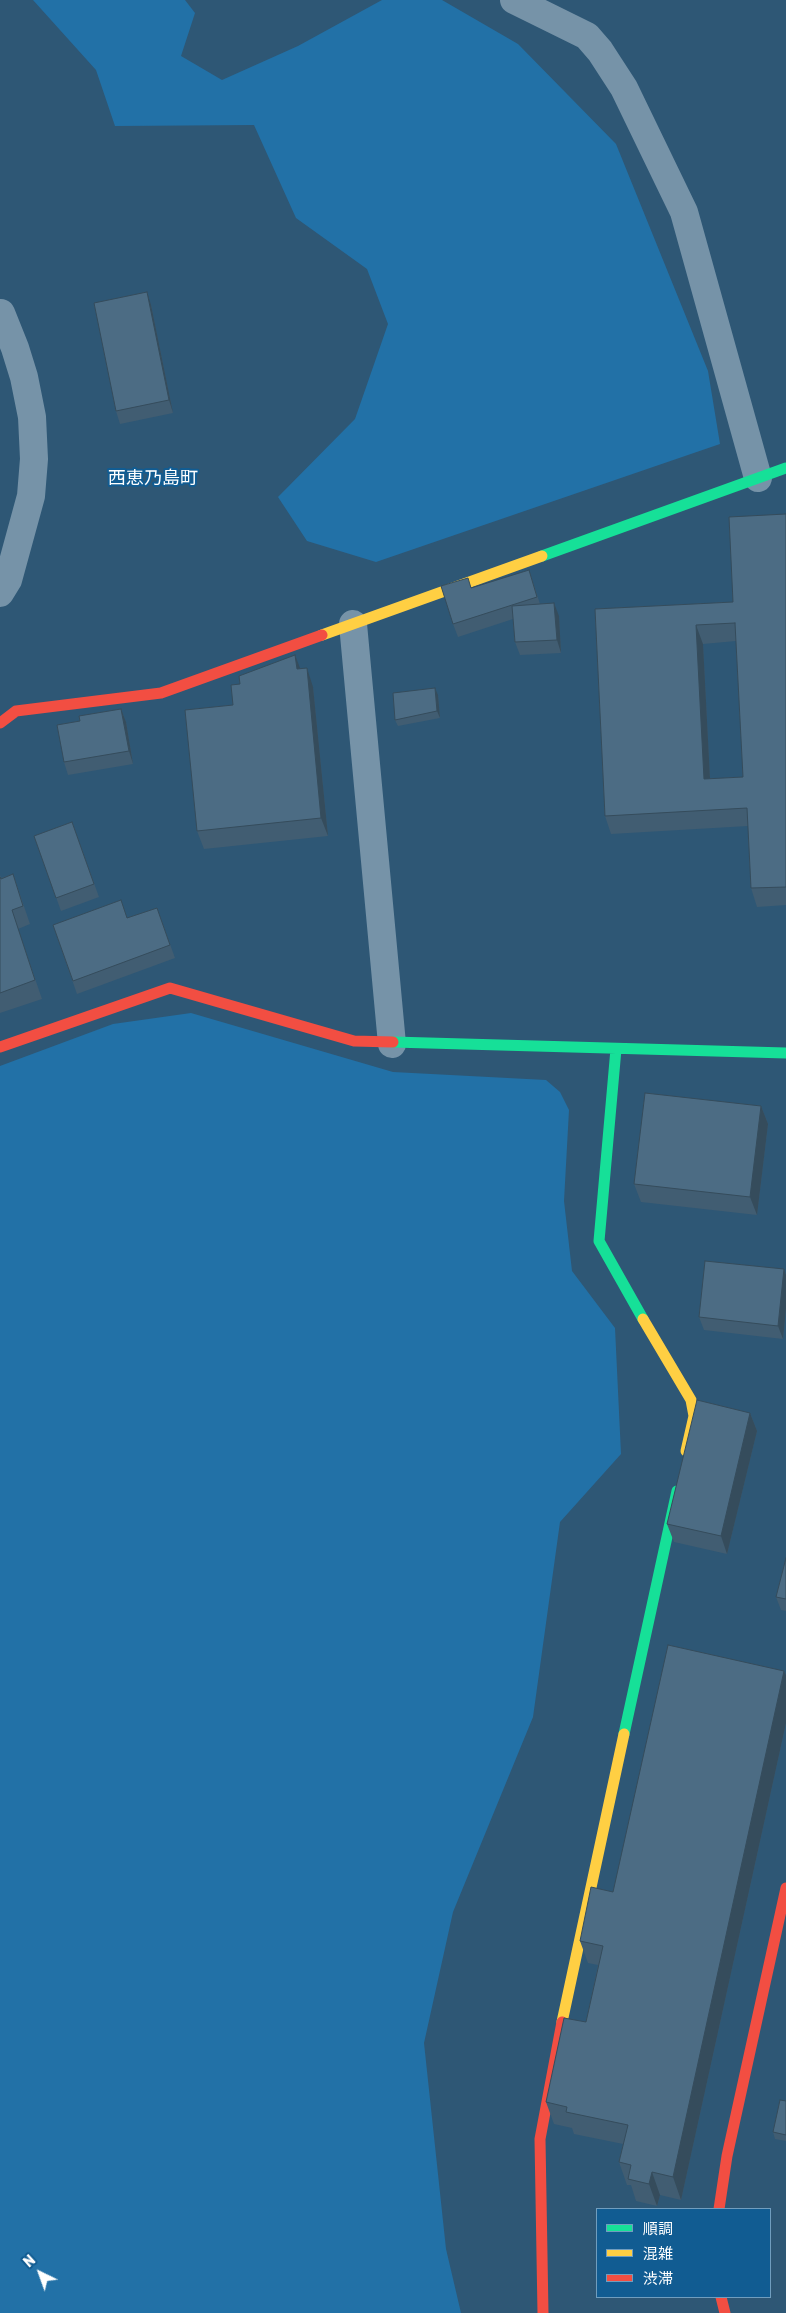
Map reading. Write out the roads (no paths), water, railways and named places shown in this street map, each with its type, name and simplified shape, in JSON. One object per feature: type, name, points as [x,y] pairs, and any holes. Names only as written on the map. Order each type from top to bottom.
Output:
[{"type":"street","points":[[514,0],[586,36],[600,51],[624,88],[684,212],[758,478]]},
{"type":"street","points":[[0,313],[15,348],[24,377],[32,417],[34,459],[31,496],[8,580],[0,593]]},
{"type":"street","points":[[0,723],[16,711],[161,693],[786,468]]},
{"type":"street","points":[[353,624],[392,1044]]},
{"type":"street","points":[[0,1047],[170,988],[354,1041],[392,1044],[786,1053]]},
{"type":"street","points":[[616,1049],[600,1241],[603,1250],[691,1400],[694,1416],[683,1465]]},
{"type":"street","points":[[543,2313],[540,2140],[546,2099],[591,1882],[679,1484]]},
{"type":"street","points":[[719,2208],[727,2156],[786,1888]]},
{"type":"street","points":[[721,2298],[724,2313]]},
{"type":"district","name":"西恵乃島町","points":[[153,479]]}]
